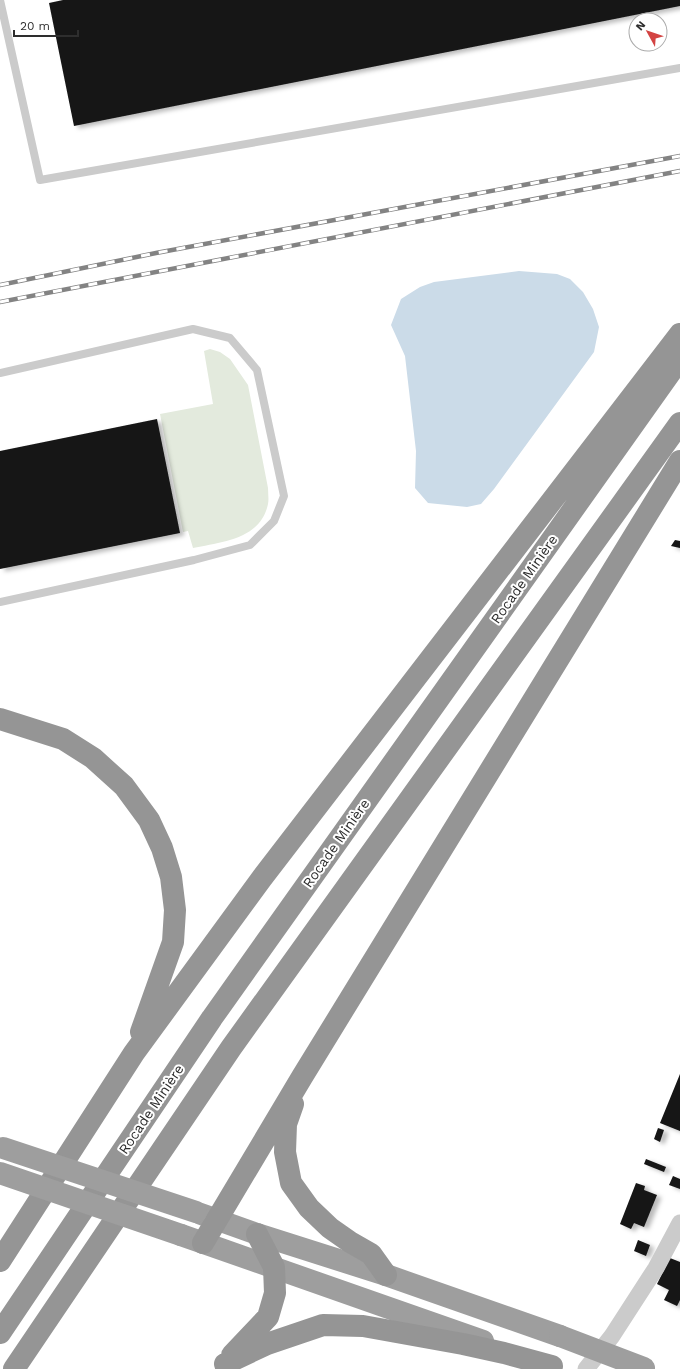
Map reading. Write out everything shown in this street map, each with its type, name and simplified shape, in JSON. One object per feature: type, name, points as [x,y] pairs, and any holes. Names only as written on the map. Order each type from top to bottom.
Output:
[{"type":"highway","points":[[0,1260],[134,1053],[267,872],[680,334]]},
{"type":"highway","name":"Rocade Minière","points":[[0,1333],[212,1018],[680,359]]},
{"type":"highway","points":[[14,1369],[231,1048],[680,423]]},
{"type":"highway","points":[[203,1242],[302,1077],[680,461]]},
{"type":"highway","points":[[0,719],[63,739],[93,758],[124,786],[149,820],[162,848],[171,877],[175,910],[173,942],[134,1053]]},
{"type":"highway","points":[[302,1077],[286,1124],[285,1152],[291,1183],[309,1208],[330,1228],[371,1254],[386,1275]]},
{"type":"highway","points":[[2,1148],[217,1219],[257,1234],[386,1275],[560,1336],[645,1369]]},
{"type":"highway","points":[[0,1173],[203,1242],[557,1367]]},
{"type":"highway","points":[[222,1366],[268,1317],[275,1293],[274,1267],[257,1234]]},
{"type":"highway","points":[[222,1366],[267,1344],[323,1325],[363,1326],[463,1344],[557,1367]]},
{"type":"street","points":[[586,1369],[612,1336],[656,1268],[680,1223]]},
{"type":"lane","points":[[0,0],[40,180],[680,68]]},
{"type":"lane","points":[[0,373],[193,329],[230,338],[257,370],[284,496],[274,520],[250,545],[194,560],[0,602]]},
{"type":"shaded area","points":[[210,349],[220,352],[230,359],[248,385],[268,488],[268,504],[264,516],[249,532],[228,541],[193,548],[188,531],[183,532],[160,414],[213,404],[204,351]]},
{"type":"water","points":[[519,271],[557,274],[570,279],[583,292],[593,309],[599,327],[594,352],[494,489],[481,504],[467,507],[428,503],[415,488],[416,451],[405,356],[391,325],[401,299],[420,287],[434,282]]},
{"type":"building","points":[[63,0],[680,0],[680,6],[650,12],[628,12],[628,16],[74,126],[49,3]]},
{"type":"building","points":[[157,419],[180,533],[0,569],[0,451]]},
{"type":"building","points":[[675,540],[680,541],[680,548],[671,546]]},
{"type":"building","points":[[680,1074],[680,1131],[660,1123]]},
{"type":"building","points":[[658,1128],[664,1130],[660,1142],[654,1139]]},
{"type":"building","points":[[646,1159],[666,1167],[664,1172],[644,1164]]},
{"type":"building","points":[[673,1176],[680,1179],[680,1189],[669,1185]]},
{"type":"building","points":[[636,1183],[645,1186],[644,1190],[657,1195],[644,1227],[634,1223],[631,1229],[620,1224]]},
{"type":"building","points":[[638,1240],[650,1245],[646,1256],[634,1251]]},
{"type":"building","points":[[670,1258],[680,1262],[680,1300],[677,1306],[664,1300],[669,1290],[657,1284]]},
{"type":"railway","points":[[0,285],[156,253],[680,156]]},
{"type":"railway","points":[[0,302],[680,171]]}]
